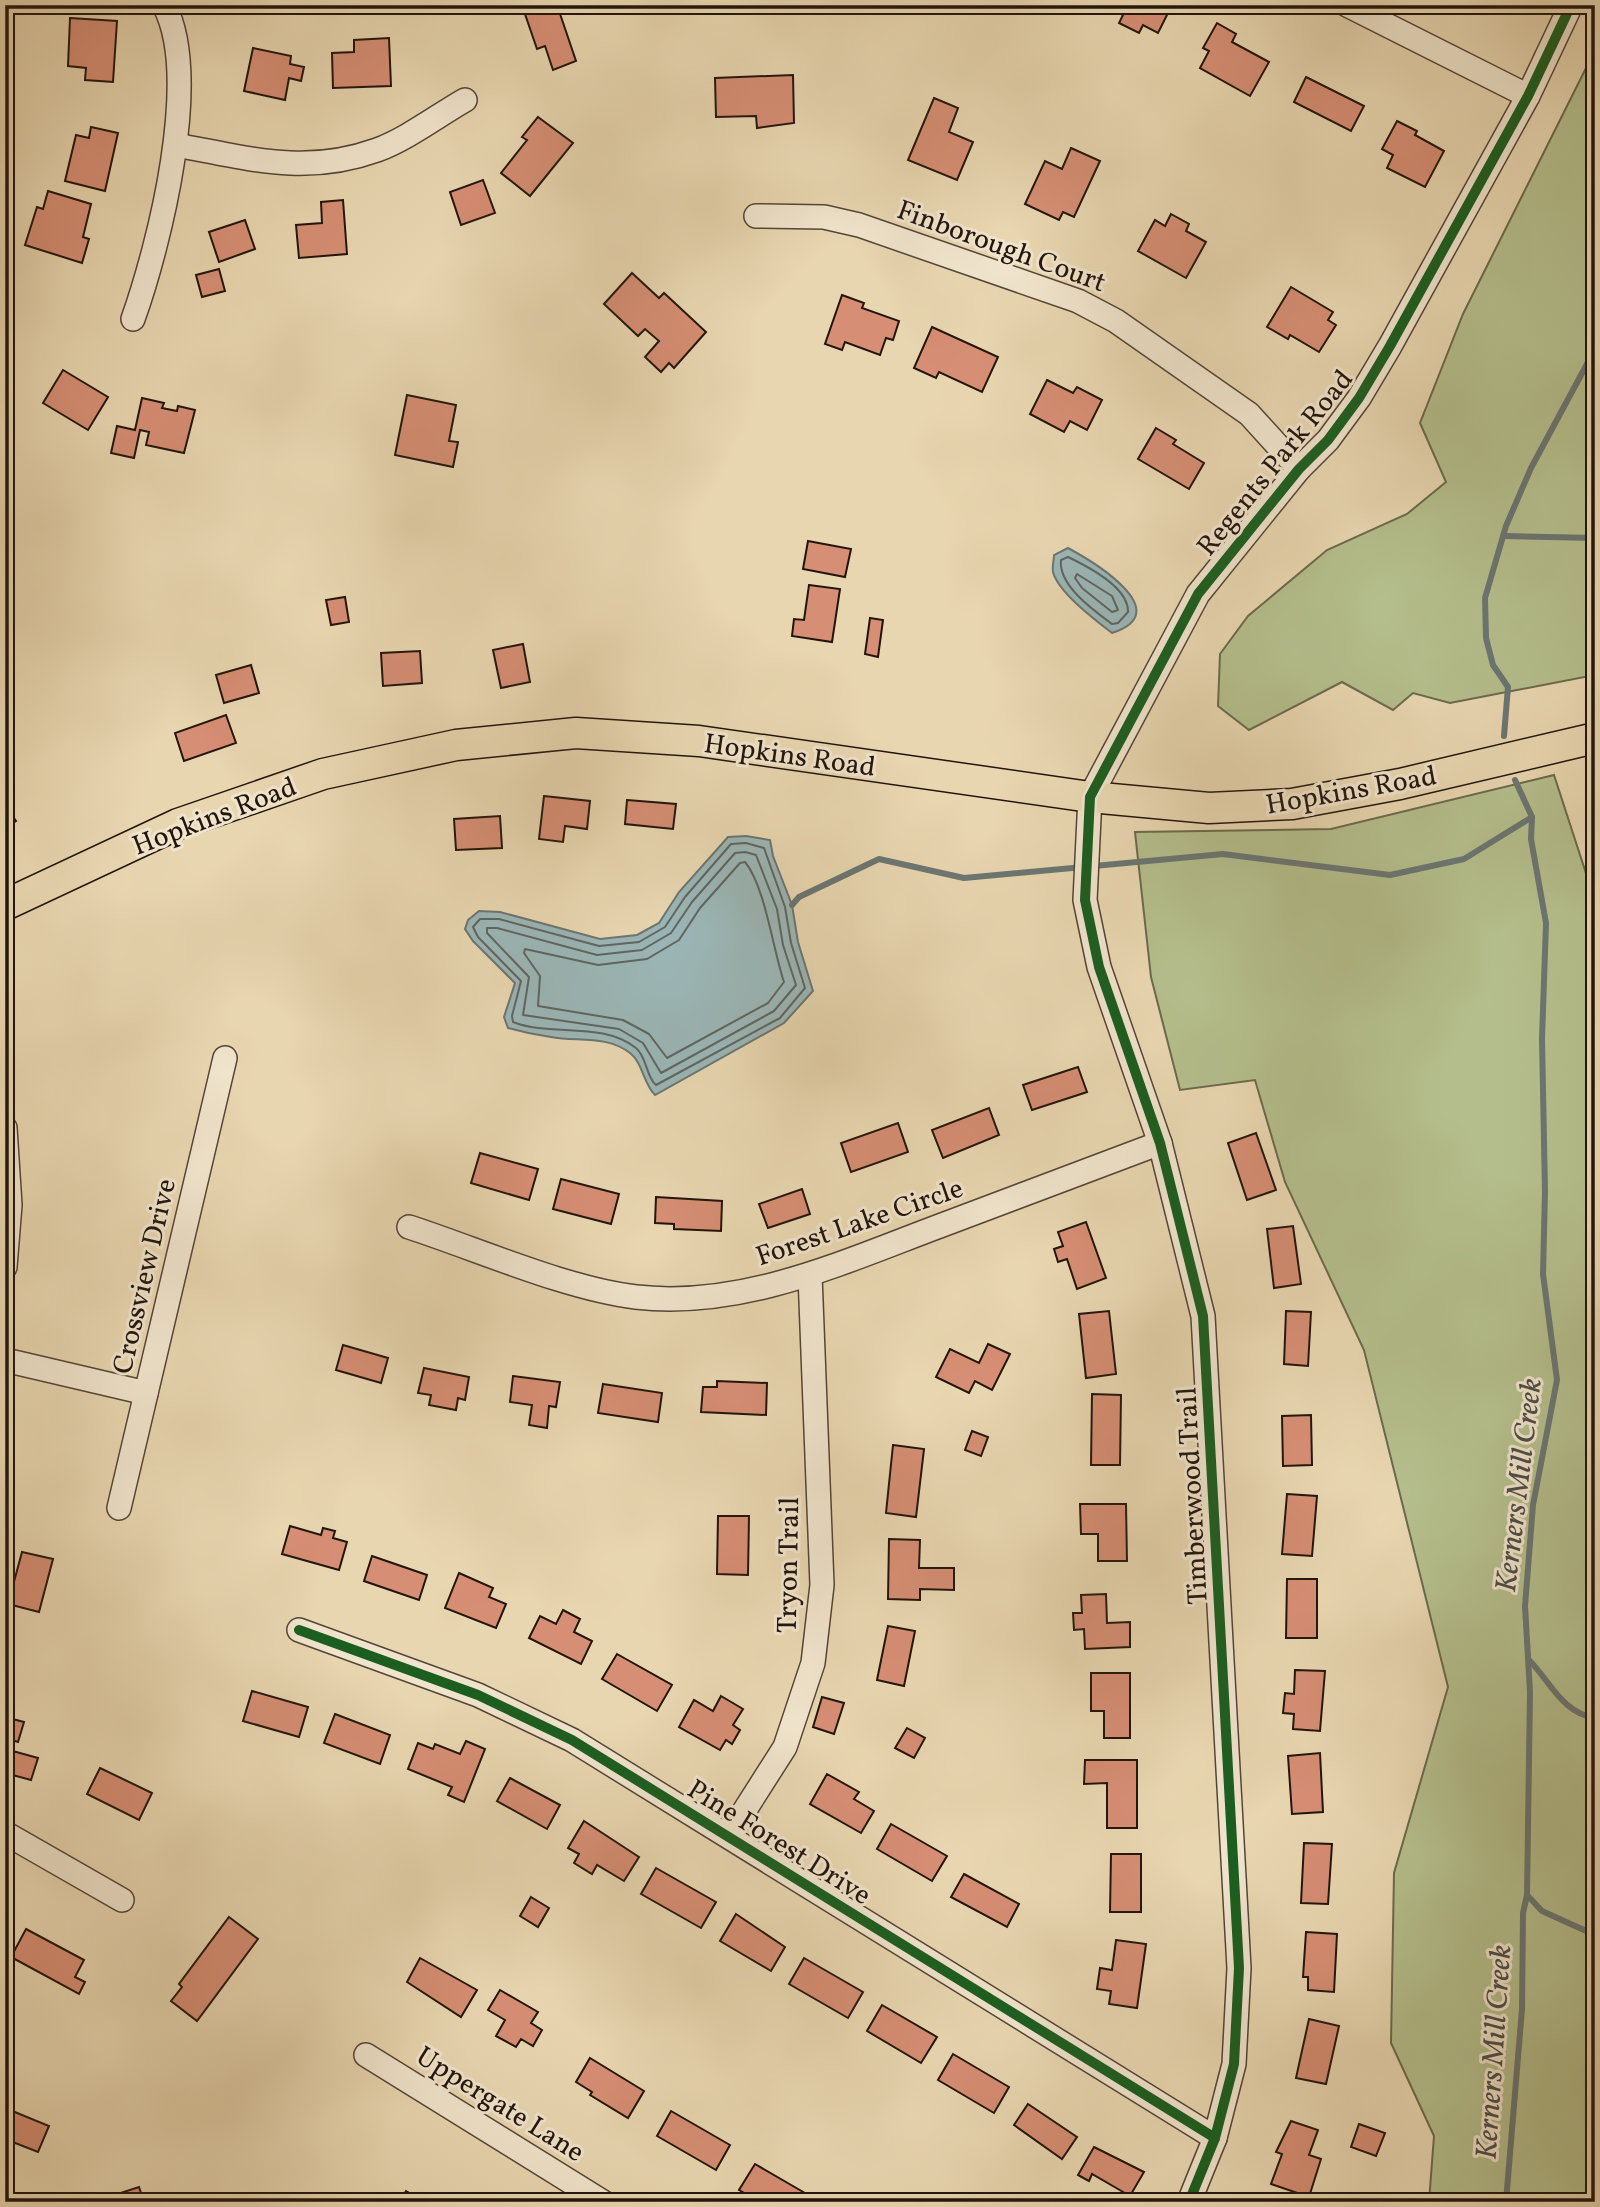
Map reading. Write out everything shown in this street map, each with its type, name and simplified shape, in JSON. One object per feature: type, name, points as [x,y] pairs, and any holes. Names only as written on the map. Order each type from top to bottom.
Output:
[{"type":"main road","name":"Hopkins Road","points":[[5,905],[178,824],[323,774],[456,744],[576,733],[699,741],[1090,797],[1209,808],[1292,804],[1400,784],[1595,738]]},
{"type":"street","points":[[133,320],[152,264],[176,145],[177,57],[164,5]]},
{"type":"street","points":[[1347,5],[1528,96]]},
{"type":"street","name":"Regents Park Road","points":[[1090,797],[1198,594],[1299,469],[1328,440],[1359,398],[1528,96],[1571,5]]},
{"type":"street","points":[[176,145],[286,165],[341,160],[379,149],[465,100]]},
{"type":"street","name":"Finborough Court","points":[[757,216],[824,217],[859,225],[1079,301],[1116,321],[1218,389],[1249,414],[1299,469]]},
{"type":"street","name":"Timberwood Trail","points":[[1090,797],[1085,900],[1099,967],[1160,1143],[1203,1316],[1212,1443],[1239,1968],[1234,2064],[1214,2138],[1189,2202]]},
{"type":"street","name":"Crossview Drive","points":[[119,1508],[225,1058]]},
{"type":"street","points":[[5,1128],[10,1205],[5,1268]]},
{"type":"street","name":"Forest Lake Circle","points":[[409,1227],[570,1281],[635,1297],[694,1298],[745,1291],[810,1275],[1160,1143]]},
{"type":"street","name":"Tryon Trail","points":[[729,1835],[785,1747],[813,1663],[822,1585],[810,1275]]},
{"type":"street","points":[[5,1360],[146,1393]]},
{"type":"street","name":"Pine Forest Drive","points":[[299,1630],[478,1695],[572,1740],[1214,2138]]},
{"type":"street","points":[[5,1833],[122,1900]]},
{"type":"street","name":"Uppergate Lane","points":[[366,2054],[603,2202]]},
{"type":"green space","points":[[1595,50],[1595,675],[1450,703],[1413,693],[1393,710],[1342,682],[1249,730],[1218,706],[1220,654],[1248,616],[1327,550],[1407,514],[1446,482],[1420,423],[1463,314]]},
{"type":"green space","points":[[1554,775],[1595,901],[1595,2202],[1429,2202],[1434,2136],[1391,2043],[1394,1873],[1448,1687],[1364,1350],[1285,1182],[1255,1080],[1180,1090],[1151,977],[1135,832],[1331,829]]},
{"type":"water","points":[[1068,548],[1110,575],[1124,588],[1133,600],[1136,613],[1130,624],[1112,633],[1062,588],[1053,572],[1054,555]]},
{"type":"water","points":[[746,836],[770,840],[773,856],[792,905],[798,942],[813,991],[784,1023],[655,1095],[634,1057],[621,1047],[602,1041],[551,1037],[508,1028],[504,1017],[515,983],[473,941],[465,929],[468,920],[479,911],[500,912],[600,939],[637,935],[659,923],[679,892],[728,837]]},
{"type":"building","points":[[557,5],[576,61],[553,70],[545,46],[537,49],[525,14]]},
{"type":"building","points":[[1104,5],[1172,5],[1158,33],[1143,25],[1139,33],[1119,23],[1123,15]]},
{"type":"building","points":[[70,18],[117,21],[113,82],[85,80],[86,68],[68,66]]},
{"type":"building","points":[[1217,23],[1236,34],[1232,42],[1269,62],[1250,96],[1200,68],[1209,51],[1203,48]]},
{"type":"building","points":[[389,38],[391,86],[333,88],[332,53],[354,52],[354,40]]},
{"type":"building","points":[[253,48],[291,56],[290,64],[304,67],[301,81],[289,78],[285,100],[244,91]]},
{"type":"building","points":[[793,75],[794,123],[757,128],[756,116],[716,117],[715,78]]},
{"type":"building","points":[[1306,77],[1364,106],[1351,131],[1294,102]]},
{"type":"building","points":[[934,98],[958,108],[949,132],[973,142],[957,180],[908,160]]},
{"type":"building","points":[[538,117],[573,143],[530,196],[501,173],[527,140],[522,137]]},
{"type":"building","points":[[1397,121],[1417,131],[1415,135],[1444,151],[1425,187],[1387,168],[1393,155],[1382,149]]},
{"type":"building","points":[[91,127],[118,133],[105,191],[65,181],[76,135],[89,138]]},
{"type":"building","points":[[1071,148],[1100,161],[1074,217],[1063,212],[1059,220],[1025,204],[1045,161],[1062,169]]},
{"type":"building","points":[[483,180],[495,213],[461,225],[450,192]]},
{"type":"building","points":[[48,191],[91,204],[83,237],[89,239],[82,263],[25,245],[37,207],[43,209]]},
{"type":"building","points":[[343,200],[347,254],[299,258],[296,225],[322,223],[321,202]]},
{"type":"building","points":[[1171,214],[1189,224],[1186,231],[1206,242],[1186,278],[1138,251],[1155,220],[1165,226]]},
{"type":"building","points":[[245,220],[255,249],[219,262],[209,232]]},
{"type":"building","points":[[219,269],[225,291],[202,297],[196,275]]},
{"type":"building","points":[[632,273],[659,298],[664,293],[706,332],[674,368],[669,363],[661,372],[645,357],[659,341],[645,329],[638,336],[604,304]]},
{"type":"building","points":[[1291,287],[1333,312],[1328,320],[1336,325],[1319,352],[1290,335],[1288,339],[1267,327]]},
{"type":"building","points":[[842,295],[864,303],[862,308],[899,321],[893,340],[886,338],[880,355],[845,342],[842,350],[825,344]]},
{"type":"building","points":[[932,327],[998,357],[982,392],[939,372],[936,378],[914,368]]},
{"type":"building","points":[[63,370],[108,397],[88,430],[43,403]]},
{"type":"building","points":[[1047,380],[1073,393],[1077,387],[1102,400],[1087,430],[1070,421],[1064,432],[1030,414]]},
{"type":"building","points":[[407,395],[456,405],[449,441],[458,442],[453,467],[395,455]]},
{"type":"building","points":[[142,398],[164,403],[162,408],[177,411],[178,406],[195,410],[184,453],[146,445],[149,432],[140,430],[134,458],[111,453],[117,426],[135,430]]},
{"type":"building","points":[[1156,428],[1176,440],[1173,444],[1204,463],[1189,489],[1138,459]]},
{"type":"building","points":[[808,541],[851,549],[845,577],[803,569]]},
{"type":"building","points":[[809,585],[840,589],[832,642],[792,636],[794,619],[804,620]]},
{"type":"building","points":[[345,597],[349,622],[331,625],[326,600]]},
{"type":"building","points":[[870,618],[883,620],[878,657],[865,654]]},
{"type":"building","points":[[523,644],[530,682],[501,688],[493,650]]},
{"type":"building","points":[[420,651],[422,683],[383,686],[381,653]]},
{"type":"building","points":[[251,665],[259,693],[224,703],[216,675]]},
{"type":"building","points":[[226,715],[236,743],[184,761],[175,733]]},
{"type":"building","points":[[544,796],[590,801],[587,829],[565,826],[563,842],[539,839]]},
{"type":"building","points":[[627,800],[676,804],[673,829],[625,824]]},
{"type":"building","points":[[5,805],[16,821],[5,828]]},
{"type":"building","points":[[500,816],[502,848],[456,850],[454,819]]},
{"type":"building","points":[[1078,1067],[1087,1092],[1032,1110],[1023,1085]]},
{"type":"building","points":[[989,1108],[999,1135],[943,1158],[932,1130]]},
{"type":"building","points":[[898,1123],[908,1152],[851,1172],[841,1143]]},
{"type":"building","points":[[1256,1133],[1276,1190],[1247,1200],[1228,1143]]},
{"type":"building","points":[[480,1153],[538,1169],[529,1200],[471,1183]]},
{"type":"building","points":[[561,1179],[619,1194],[611,1224],[553,1209]]},
{"type":"building","points":[[802,1189],[810,1214],[768,1228],[759,1204]]},
{"type":"building","points":[[656,1197],[722,1201],[721,1231],[674,1229],[674,1224],[655,1223]]},
{"type":"building","points":[[1086,1222],[1106,1278],[1077,1289],[1067,1259],[1058,1262],[1054,1249],[1063,1246],[1058,1232]]},
{"type":"building","points":[[1293,1226],[1301,1284],[1274,1288],[1267,1229]]},
{"type":"building","points":[[1109,1311],[1116,1374],[1086,1378],[1079,1314]]},
{"type":"building","points":[[1286,1311],[1311,1312],[1308,1366],[1284,1364]]},
{"type":"building","points":[[988,1344],[1010,1354],[992,1390],[975,1381],[969,1393],[936,1377],[950,1349],[979,1363]]},
{"type":"building","points":[[343,1345],[388,1358],[381,1383],[336,1370]]},
{"type":"building","points":[[424,1368],[469,1377],[465,1400],[458,1398],[456,1410],[429,1405],[431,1395],[418,1393]]},
{"type":"building","points":[[513,1376],[560,1382],[556,1407],[549,1406],[547,1428],[529,1425],[532,1405],[510,1402]]},
{"type":"building","points":[[717,1381],[767,1383],[766,1415],[701,1412],[703,1387],[717,1387]]},
{"type":"building","points":[[603,1384],[662,1393],[658,1422],[598,1413]]},
{"type":"building","points":[[1092,1394],[1121,1395],[1120,1465],[1091,1465]]},
{"type":"building","points":[[1311,1415],[1312,1465],[1283,1466],[1282,1416]]},
{"type":"building","points":[[972,1431],[988,1437],[981,1456],[965,1450]]},
{"type":"building","points":[[893,1445],[924,1449],[916,1517],[886,1513]]},
{"type":"building","points":[[1287,1494],[1317,1496],[1312,1556],[1282,1554]]},
{"type":"building","points":[[1080,1504],[1126,1504],[1127,1561],[1098,1561],[1098,1534],[1081,1534]]},
{"type":"building","points":[[718,1516],[749,1516],[748,1575],[717,1574]]},
{"type":"building","points":[[290,1526],[321,1535],[323,1528],[335,1531],[333,1538],[347,1542],[339,1570],[282,1554]]},
{"type":"building","points":[[889,1539],[920,1540],[919,1568],[954,1568],[954,1590],[920,1589],[920,1600],[888,1599]]},
{"type":"building","points":[[22,1552],[53,1559],[39,1612],[8,1604]]},
{"type":"building","points":[[372,1556],[427,1575],[419,1600],[364,1581]]},
{"type":"building","points":[[459,1573],[493,1588],[489,1597],[506,1604],[496,1628],[445,1608]]},
{"type":"building","points":[[1287,1579],[1317,1579],[1317,1638],[1286,1638]]},
{"type":"building","points":[[1106,1594],[1107,1623],[1130,1622],[1130,1647],[1085,1649],[1084,1629],[1074,1630],[1073,1613],[1082,1613],[1081,1595]]},
{"type":"building","points":[[563,1610],[580,1619],[574,1632],[592,1641],[581,1664],[529,1638],[540,1616],[556,1624]]},
{"type":"building","points":[[888,1626],[915,1631],[904,1686],[877,1680]]},
{"type":"building","points":[[617,1654],[672,1685],[657,1711],[602,1679]]},
{"type":"building","points":[[1295,1670],[1325,1671],[1320,1731],[1293,1729],[1294,1714],[1283,1713],[1285,1693],[1294,1694]]},
{"type":"building","points":[[1091,1673],[1130,1673],[1130,1738],[1104,1738],[1104,1711],[1091,1711]]},
{"type":"building","points":[[252,1691],[308,1707],[299,1737],[243,1721]]},
{"type":"building","points":[[721,1696],[743,1709],[733,1725],[740,1730],[732,1744],[726,1740],[720,1750],[679,1727],[694,1700],[713,1711]]},
{"type":"building","points":[[822,1697],[844,1703],[834,1734],[813,1727]]},
{"type":"building","points":[[335,1714],[390,1735],[380,1764],[324,1743]]},
{"type":"building","points":[[5,1717],[24,1722],[18,1742],[12,1740],[9,1750],[38,1758],[31,1780],[5,1773]]},
{"type":"building","points":[[907,1728],[925,1738],[914,1758],[895,1748]]},
{"type":"building","points":[[466,1741],[485,1749],[464,1802],[448,1795],[452,1787],[408,1769],[418,1743],[433,1749],[435,1744],[460,1754]]},
{"type":"building","points":[[1320,1753],[1323,1812],[1292,1814],[1288,1756]]},
{"type":"building","points":[[1085,1760],[1137,1760],[1137,1828],[1107,1828],[1107,1783],[1084,1784]]},
{"type":"building","points":[[100,1768],[152,1793],[139,1820],[87,1794]]},
{"type":"building","points":[[827,1774],[859,1792],[854,1799],[874,1811],[861,1833],[810,1804]]},
{"type":"building","points":[[510,1778],[560,1805],[547,1829],[497,1801]]},
{"type":"building","points":[[584,1821],[639,1857],[624,1881],[597,1865],[592,1874],[574,1863],[579,1854],[568,1848]]},
{"type":"building","points":[[891,1824],[947,1856],[932,1881],[877,1849]]},
{"type":"building","points":[[1304,1843],[1332,1844],[1328,1904],[1301,1903]]},
{"type":"building","points":[[1111,1854],[1141,1854],[1141,1912],[1110,1912]]},
{"type":"building","points":[[656,1868],[716,1902],[701,1928],[641,1894]]},
{"type":"building","points":[[964,1874],[1019,1904],[1007,1927],[951,1897]]},
{"type":"building","points":[[531,1897],[549,1908],[538,1927],[520,1916]]},
{"type":"building","points":[[736,1914],[785,1947],[771,1971],[720,1941]]},
{"type":"building","points":[[229,1917],[258,1939],[197,2021],[171,2001],[182,1987],[179,1984]]},
{"type":"building","points":[[26,1929],[84,1960],[75,1977],[85,1982],[79,1994],[11,1957]]},
{"type":"building","points":[[1306,1932],[1337,1934],[1334,1992],[1308,1990],[1308,1977],[1303,1977]]},
{"type":"building","points":[[1116,1940],[1146,1944],[1137,2008],[1109,2004],[1111,1991],[1097,1989],[1100,1968],[1112,1970]]},
{"type":"building","points":[[420,1958],[477,1990],[461,2017],[407,1982]]},
{"type":"building","points":[[804,1958],[863,1992],[848,2018],[789,1984]]},
{"type":"building","points":[[500,1990],[538,2012],[531,2023],[542,2030],[533,2046],[521,2039],[516,2047],[496,2036],[505,2020],[488,2010]]},
{"type":"building","points":[[882,2005],[937,2037],[921,2063],[867,2031]]},
{"type":"building","points":[[1309,2019],[1339,2026],[1326,2084],[1296,2078]]},
{"type":"building","points":[[953,2054],[1009,2087],[994,2113],[938,2080]]},
{"type":"building","points":[[590,2058],[644,2091],[628,2118],[590,2095],[592,2092],[576,2082]]},
{"type":"building","points":[[1028,2104],[1077,2137],[1062,2159],[1014,2125]]},
{"type":"building","points":[[5,2108],[49,2126],[38,2152],[5,2139]]},
{"type":"building","points":[[671,2111],[730,2145],[716,2170],[657,2136]]},
{"type":"building","points":[[1291,2121],[1318,2130],[1309,2155],[1321,2159],[1309,2197],[1271,2184],[1282,2154],[1276,2152]]},
{"type":"building","points":[[1359,2124],[1385,2133],[1376,2156],[1351,2147]]},
{"type":"building","points":[[1094,2147],[1144,2172],[1130,2196],[1092,2174],[1089,2181],[1078,2175]]},
{"type":"building","points":[[755,2164],[805,2193],[800,2202],[760,2202],[739,2190]]},
{"type":"building","points":[[139,2187],[144,2202],[110,2202],[108,2197]]},
{"type":"building","points":[[406,2191],[425,2202],[399,2202]]},
{"type":"waterway","name":"Kerners Mill Creek","points":[[1504,736],[1508,687],[1493,665],[1486,638],[1485,598],[1506,526],[1531,468],[1595,349]]},
{"type":"waterway","points":[[1503,536],[1595,538]]},
{"type":"waterway","name":"Kerners Mill Creek","points":[[1506,2202],[1522,2009],[1523,1913],[1527,1895],[1530,1692],[1525,1606],[1533,1505],[1557,1380],[1543,1274],[1545,1192],[1542,1039],[1546,923],[1531,839],[1532,817],[1515,780]]},
{"type":"waterway","points":[[792,905],[799,897],[879,859],[964,878],[1223,854],[1390,875],[1464,859],[1532,817]]},
{"type":"waterway","points":[[1529,1660],[1565,1703],[1574,1710],[1595,1718]]},
{"type":"waterway","points":[[1527,1895],[1542,1911],[1595,1935]]},
{"type":"cycle path","points":[[1189,2202],[1215,2138],[1234,2064],[1239,1968],[1203,1316],[1160,1143],[1099,967],[1085,900],[1090,797],[1198,594],[1299,469],[1328,440],[1359,398],[1528,96],[1571,5]]},
{"type":"cycle path","points":[[299,1630],[478,1695],[572,1740],[1215,2138]]}]
